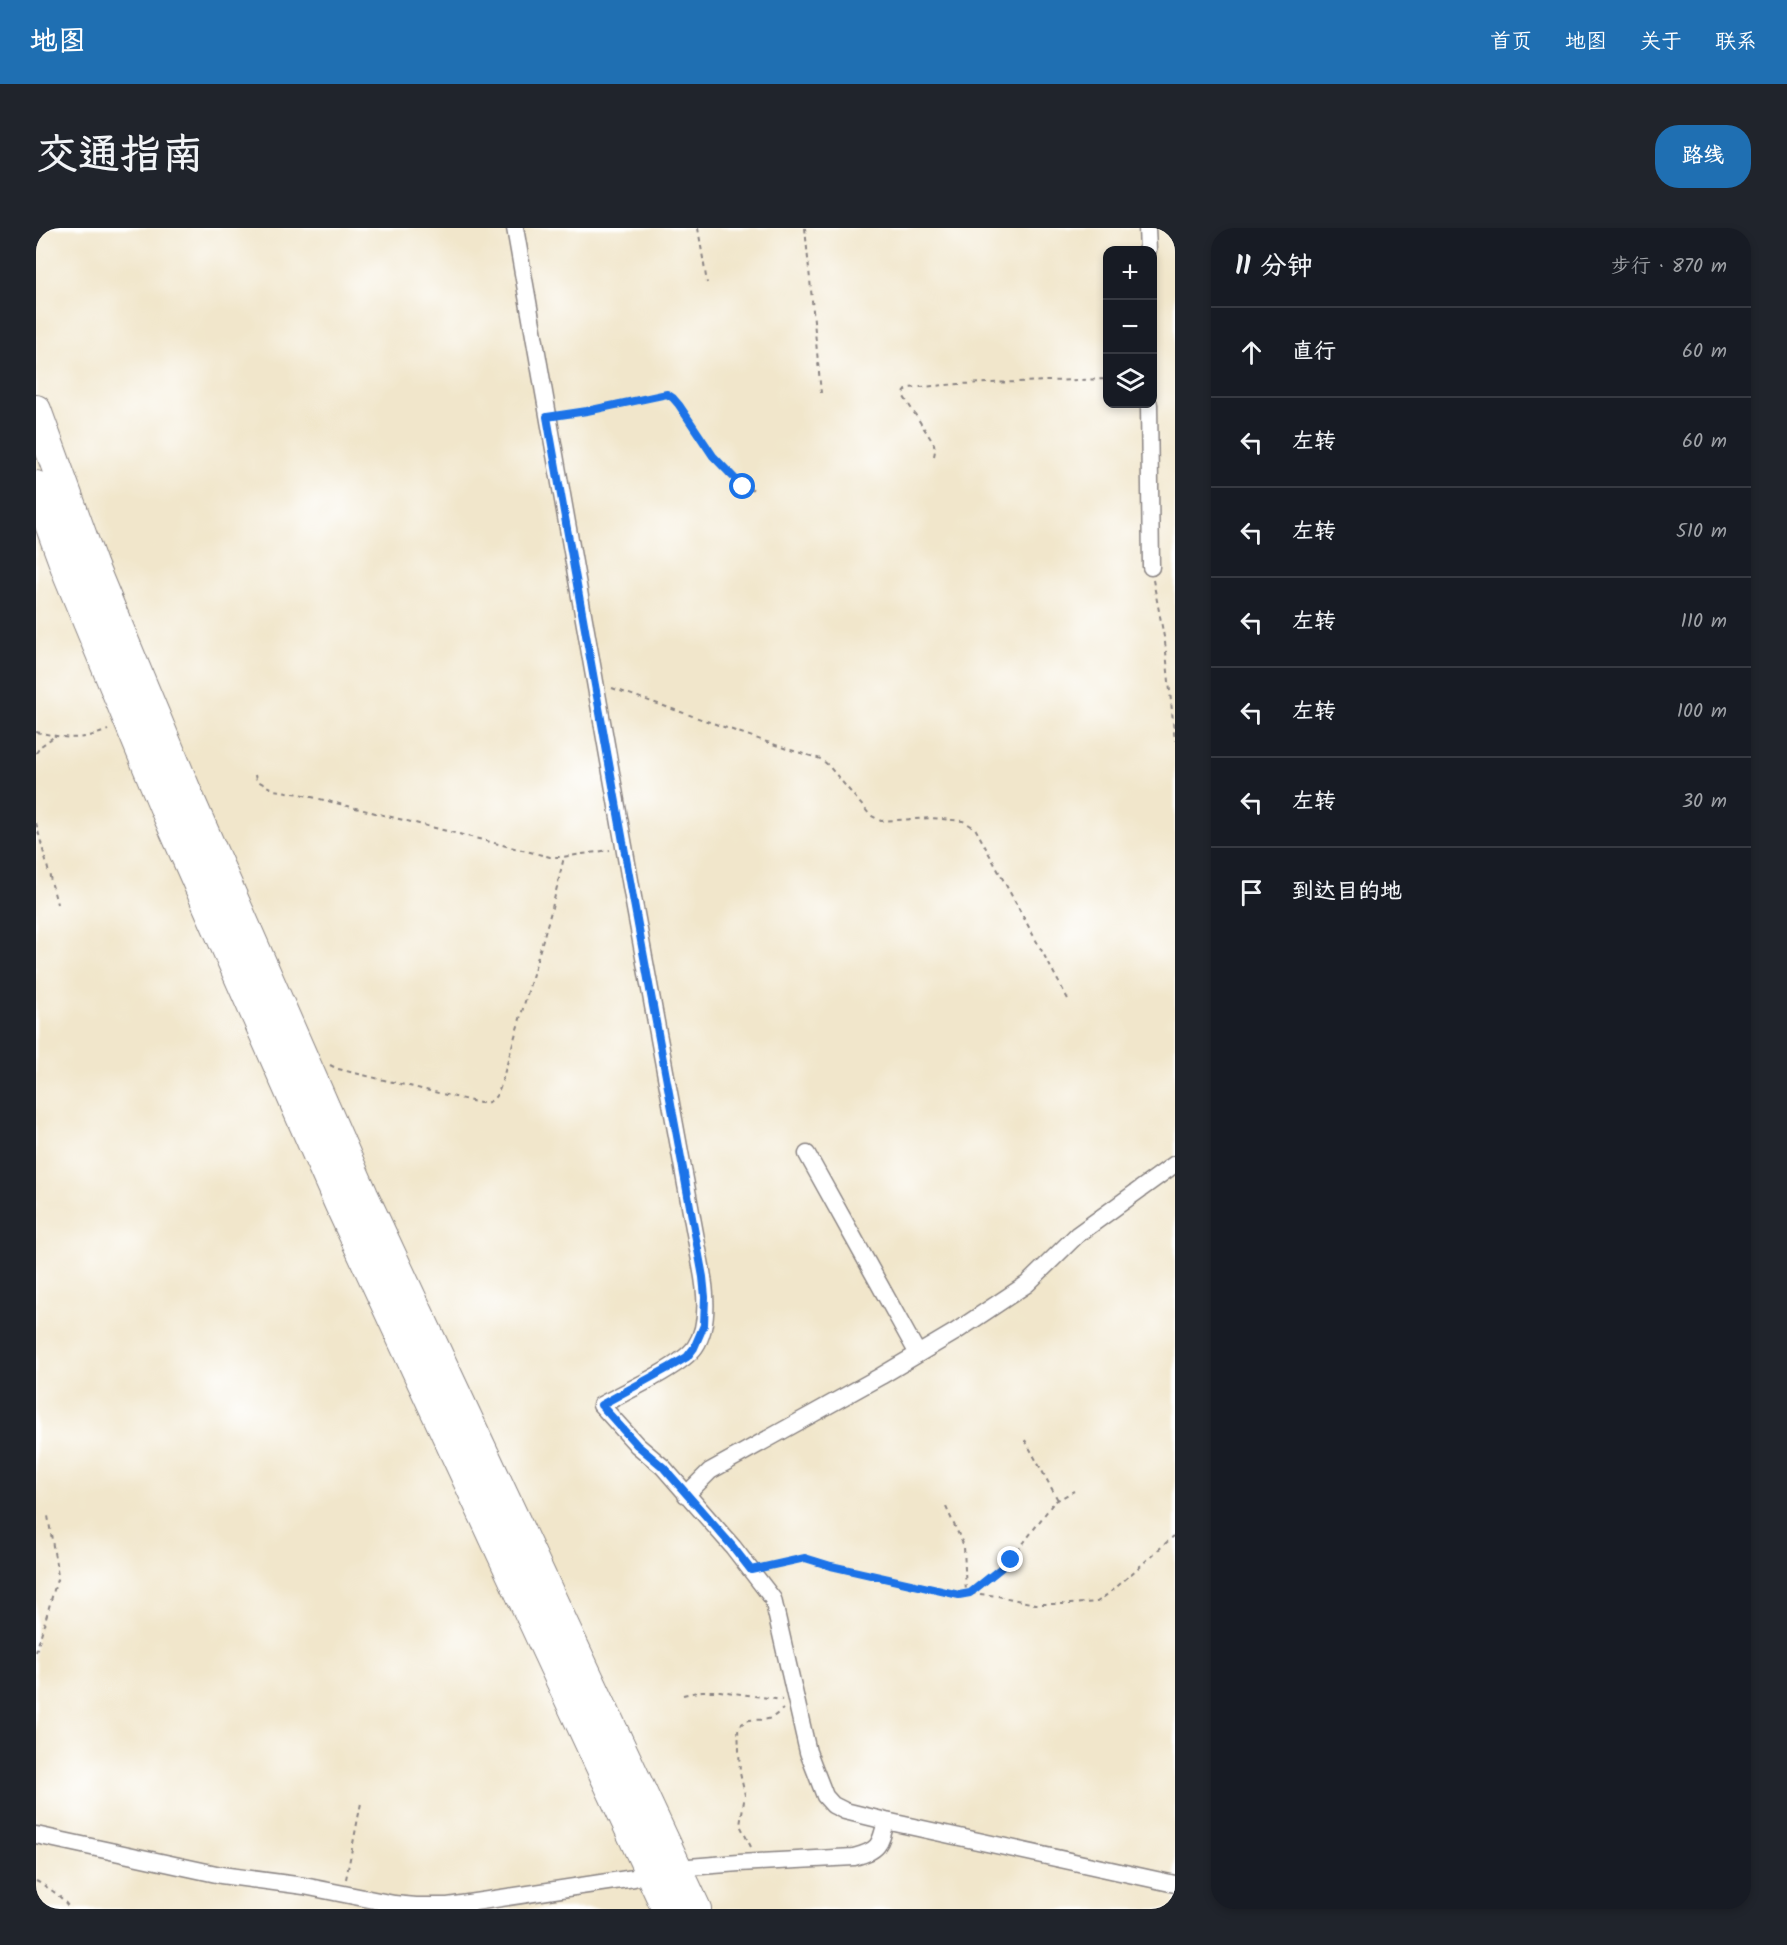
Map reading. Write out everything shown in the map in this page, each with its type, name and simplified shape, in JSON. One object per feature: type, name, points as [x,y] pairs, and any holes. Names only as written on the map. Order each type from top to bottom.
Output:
[{"type":"highway","points":[[36,410],[102,588],[191,803],[363,1195],[696,1909]]},
{"type":"highway","points":[[36,486],[69,576],[167,813],[335,1195],[667,1909]]},
{"type":"street","points":[[515,228],[624,847],[703,1277],[704,1325],[700,1338],[687,1357],[601,1405],[637,1445],[663,1467],[733,1547],[773,1599],[791,1697],[811,1760],[825,1796],[833,1805],[845,1812],[1175,1884]]},
{"type":"street","points":[[1147,228],[1148,246]]},
{"type":"street","points":[[1149,408],[1151,567]]},
{"type":"street","points":[[807,1154],[918,1354]]},
{"type":"street","points":[[686,1495],[710,1471],[918,1354],[1027,1284],[1077,1235],[1175,1164]]},
{"type":"street","points":[[689,1867],[854,1857],[872,1852],[881,1842],[886,1821]]},
{"type":"street","points":[[36,1835],[221,1875],[304,1886],[394,1905],[448,1906],[634,1878]]},
{"type":"path","points":[[698,228],[707,283]]},
{"type":"path","points":[[805,228],[821,393]]},
{"type":"path","points":[[934,456],[934,444],[904,397],[908,387],[1103,379]]},
{"type":"path","points":[[547,417],[667,394],[679,405],[719,463],[743,487],[756,492]]},
{"type":"path","points":[[1151,567],[1165,642],[1175,741]]},
{"type":"path","points":[[595,683],[821,759],[870,815],[881,822],[931,818],[963,821],[975,828],[1069,1001]]},
{"type":"path","points":[[36,732],[82,738],[108,730]]},
{"type":"path","points":[[36,753],[41,746],[55,736]]},
{"type":"path","points":[[255,775],[256,780],[274,790],[300,794],[550,856],[564,857],[624,847]]},
{"type":"path","points":[[36,823],[57,904]]},
{"type":"path","points":[[326,1063],[338,1069],[480,1103],[489,1103],[495,1099],[532,981],[564,857]]},
{"type":"path","points":[[1025,1440],[1058,1500]]},
{"type":"path","points":[[971,1593],[1011,1560],[1054,1502],[1074,1491]]},
{"type":"path","points":[[945,1507],[964,1545],[966,1594]]},
{"type":"path","points":[[36,1652],[58,1576],[48,1516]]},
{"type":"path","points":[[751,1570],[805,1558],[959,1595],[971,1593],[998,1596],[1035,1604],[1090,1604],[1112,1591],[1175,1535]]},
{"type":"path","points":[[683,1695],[702,1691],[720,1691],[773,1700],[791,1697]]},
{"type":"path","points":[[752,1862],[751,1847],[740,1825],[745,1795],[740,1773],[738,1728],[749,1720],[772,1718],[785,1707],[791,1697]]},
{"type":"path","points":[[343,1893],[361,1803]]},
{"type":"path","points":[[36,1881],[57,1894],[70,1909]]},
{"type":"route","points":[[743,487],[713,456],[679,405],[667,394],[547,417],[705,1297],[704,1325],[700,1338],[687,1357],[601,1405],[637,1445],[663,1467],[751,1570],[805,1558],[959,1595],[970,1593],[981,1586],[1011,1560]]}]
